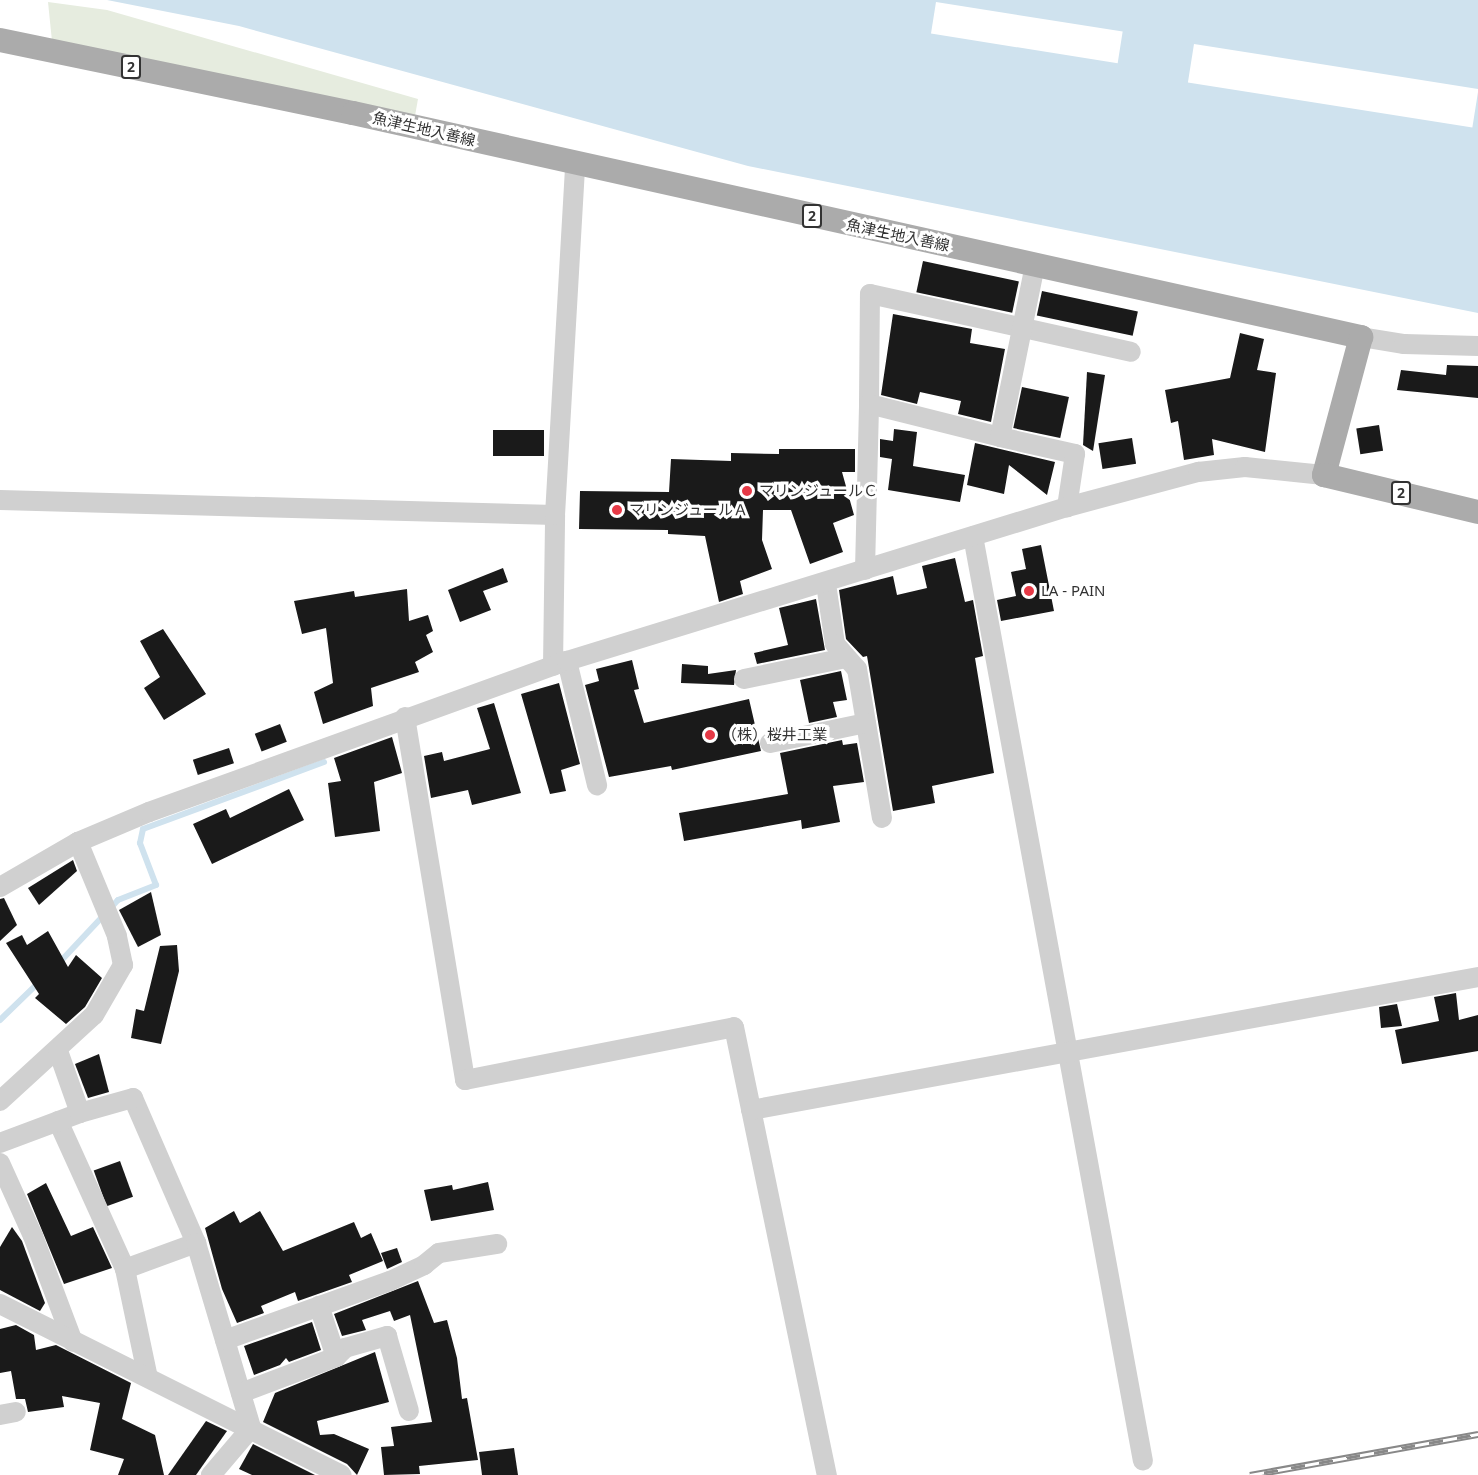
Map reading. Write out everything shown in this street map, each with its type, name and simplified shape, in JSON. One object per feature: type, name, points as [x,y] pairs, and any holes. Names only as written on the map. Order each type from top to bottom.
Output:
[{"type":"main road","name":"魚津生地入善線","points":[[0,40],[353,113],[575,165],[1361,337]]},
{"type":"main road","points":[[1324,475],[1361,337]]},
{"type":"main road","name":"2","points":[[1324,475],[1478,512]]},
{"type":"street","points":[[575,165],[555,515],[560,664],[597,785]]},
{"type":"street","points":[[1000,437],[1035,265]]},
{"type":"street","points":[[865,570],[870,294],[1131,352]]},
{"type":"street","points":[[1361,337],[1404,344],[1478,346]]},
{"type":"street","points":[[869,404],[1075,454],[1067,507]]},
{"type":"street","points":[[0,886],[78,842],[149,812],[405,717],[560,664],[826,584],[1067,507],[1221,469],[1245,466],[1324,475]]},
{"type":"street","points":[[0,500],[555,515]]},
{"type":"street","points":[[973,536],[1143,1461]]},
{"type":"street","points":[[826,584],[835,644],[856,669],[882,818]]},
{"type":"street","points":[[744,679],[845,658]]},
{"type":"street","points":[[405,717],[465,1080],[734,1027],[827,1475]]},
{"type":"street","points":[[770,743],[866,723]]},
{"type":"street","points":[[0,1101],[58,1052],[94,1015],[123,965],[117,936],[78,842]]},
{"type":"street","points":[[751,1110],[1478,977]]},
{"type":"street","points":[[58,1052],[81,1113]]},
{"type":"street","points":[[0,1143],[81,1113],[133,1098],[196,1244],[251,1428]]},
{"type":"street","points":[[58,1121],[125,1269],[148,1378]]},
{"type":"street","points":[[0,1163],[33,1236],[73,1342]]},
{"type":"street","points":[[125,1269],[196,1244]]},
{"type":"street","points":[[225,1340],[390,1281],[424,1265],[439,1252],[497,1244]]},
{"type":"street","points":[[0,1304],[342,1475]]},
{"type":"street","points":[[319,1306],[336,1357]]},
{"type":"street","points":[[241,1393],[336,1357],[345,1348],[387,1336],[409,1411]]},
{"type":"street","points":[[211,1475],[251,1428]]},
{"type":"shaded area","points":[[48,2],[107,10],[418,99],[413,127],[53,51]]},
{"type":"water","points":[[107,0],[1478,0],[1478,313],[748,166],[239,26]]},
{"type":"pier","points":[[936,2],[1123,32],[1118,63],[931,34]]},
{"type":"pier","points":[[1194,44],[1478,89],[1472,128],[1188,83]]},
{"type":"building","points":[[923,261],[1019,281],[1012,313],[916,292]]},
{"type":"building","points":[[1042,291],[1138,311],[1133,336],[1037,315]]},
{"type":"building","points":[[893,314],[972,329],[970,343],[1005,349],[991,422],[958,414],[961,401],[920,392],[917,404],[881,395]]},
{"type":"building","points":[[1240,333],[1264,339],[1257,370],[1276,373],[1265,452],[1212,439],[1214,455],[1184,460],[1178,421],[1171,423],[1165,390],[1230,378]]},
{"type":"building","points":[[1447,365],[1478,366],[1478,398],[1397,390],[1401,370],[1446,375]]},
{"type":"building","points":[[1087,372],[1105,375],[1093,451],[1083,445]]},
{"type":"building","points":[[1022,387],[1069,397],[1060,438],[1013,428]]},
{"type":"building","points":[[1379,425],[1383,451],[1360,454],[1356,429]]},
{"type":"building","points":[[894,429],[917,432],[913,466],[965,475],[960,502],[888,490],[892,459],[880,457],[880,439],[893,441]]},
{"type":"building","points":[[493,430],[544,430],[544,456],[493,456]]},
{"type":"building","points":[[1132,438],[1136,464],[1102,469],[1098,443]]},
{"type":"building","points":[[975,443],[1055,462],[1047,495],[1009,465],[1004,494],[967,485]]},
{"type":"building","points":[[779,449],[855,449],[855,472],[842,472],[854,515],[833,523],[843,552],[810,564],[791,510],[763,510],[762,540],[772,569],[740,581],[743,594],[719,602],[705,536],[668,534],[668,530],[579,529],[580,491],[669,492],[671,459],[731,461],[731,453],[779,454]]},
{"type":"building","points":[[1041,545],[1054,611],[1001,621],[997,600],[1016,596],[1011,572],[1026,569],[1022,549]]},
{"type":"building","points":[[955,558],[965,602],[973,600],[983,656],[975,658],[994,773],[932,786],[935,803],[893,811],[867,656],[863,657],[846,639],[839,590],[893,576],[897,595],[927,588],[922,566]]},
{"type":"building","points":[[503,568],[508,582],[483,591],[491,610],[460,622],[448,590]]},
{"type":"building","points":[[407,589],[409,621],[428,615],[433,631],[426,635],[433,652],[415,662],[419,672],[371,688],[373,706],[323,724],[314,692],[333,683],[326,628],[302,634],[294,601],[354,591],[355,597]]},
{"type":"building","points":[[816,599],[825,650],[757,664],[754,653],[788,645],[779,608]]},
{"type":"building","points":[[163,629],[206,694],[164,720],[144,688],[160,677],[140,641]]},
{"type":"building","points":[[632,660],[639,689],[634,690],[644,723],[749,699],[761,751],[672,770],[671,766],[609,777],[585,685],[599,681],[596,669]]},
{"type":"building","points":[[682,664],[708,666],[708,674],[736,670],[734,685],[681,683]]},
{"type":"building","points":[[841,671],[847,700],[833,702],[837,717],[809,723],[800,680]]},
{"type":"building","points":[[559,683],[580,764],[561,770],[566,791],[550,794],[521,694]]},
{"type":"building","points":[[494,703],[521,793],[472,805],[468,790],[431,798],[424,756],[442,752],[444,761],[490,749],[477,708]]},
{"type":"building","points":[[280,724],[287,742],[262,751],[255,734]]},
{"type":"building","points":[[392,737],[402,773],[374,782],[380,831],[335,837],[328,783],[341,781],[334,758]]},
{"type":"building","points":[[842,740],[843,745],[857,743],[864,782],[833,786],[840,822],[802,829],[801,820],[684,841],[679,813],[788,794],[780,753]]},
{"type":"building","points":[[229,748],[234,763],[198,775],[193,760]]},
{"type":"building","points":[[289,789],[304,820],[212,864],[193,824],[226,809],[230,818]]},
{"type":"building","points":[[73,860],[77,871],[39,905],[28,888]]},
{"type":"building","points":[[151,892],[161,935],[138,947],[119,910]]},
{"type":"building","points":[[4,898],[17,925],[0,941],[0,899]]},
{"type":"building","points":[[48,931],[68,967],[76,955],[102,978],[85,1007],[66,1024],[35,998],[39,994],[6,943],[22,935],[27,945]]},
{"type":"building","points":[[177,945],[179,971],[161,1044],[131,1038],[136,1009],[144,1011],[160,946]]},
{"type":"building","points":[[1456,993],[1459,1020],[1478,1015],[1478,1051],[1402,1064],[1395,1030],[1439,1021],[1434,997]]},
{"type":"building","points":[[1397,1004],[1402,1026],[1381,1028],[1379,1007]]},
{"type":"building","points":[[99,1054],[109,1092],[88,1098],[75,1064]]},
{"type":"building","points":[[120,1161],[133,1197],[107,1206],[94,1171]]},
{"type":"building","points":[[488,1182],[494,1210],[431,1221],[424,1190],[452,1185],[453,1190]]},
{"type":"building","points":[[46,1183],[71,1236],[93,1227],[112,1268],[64,1284],[27,1194]]},
{"type":"building","points":[[234,1211],[240,1223],[260,1211],[283,1251],[354,1222],[361,1238],[371,1233],[383,1261],[349,1275],[352,1282],[298,1301],[295,1292],[261,1306],[264,1313],[237,1323],[222,1289],[205,1228]]},
{"type":"building","points":[[12,1227],[22,1241],[45,1303],[40,1311],[0,1290],[0,1247]]},
{"type":"building","points":[[397,1248],[402,1262],[387,1269],[381,1253]]},
{"type":"building","points":[[418,1281],[434,1323],[447,1320],[457,1358],[462,1399],[467,1398],[478,1460],[419,1466],[420,1474],[384,1475],[381,1447],[394,1446],[391,1427],[432,1422],[410,1315],[394,1321],[390,1311],[362,1320],[366,1330],[342,1336],[334,1314]]},
{"type":"building","points":[[312,1322],[321,1350],[289,1362],[286,1358],[280,1365],[254,1375],[244,1346]]},
{"type":"building","points":[[16,1325],[34,1335],[36,1350],[56,1345],[131,1383],[122,1419],[155,1435],[164,1475],[118,1475],[124,1459],[90,1450],[100,1403],[62,1396],[64,1407],[28,1412],[25,1399],[16,1399],[11,1371],[0,1373],[0,1329]]},
{"type":"building","points":[[375,1352],[389,1402],[317,1421],[320,1435],[334,1434],[369,1449],[357,1475],[347,1464],[263,1422],[275,1393]]},
{"type":"building","points":[[206,1421],[227,1431],[196,1475],[168,1475]]},
{"type":"building","points":[[253,1444],[315,1475],[252,1475],[239,1469]]},
{"type":"building","points":[[514,1448],[518,1475],[482,1475],[479,1452]]},
{"type":"waterway","points":[[59,963],[118,900],[156,885],[140,843],[143,829],[324,762]]},
{"type":"waterway","points":[[0,1020],[38,983]]},
{"type":"railway","points":[[1250,1475],[1478,1434]]},
{"type":"place","name":"マリンジュールＣ","points":[[747,491]]},
{"type":"place","name":"マリンジュールＡ","points":[[617,510]]},
{"type":"place","name":"LA - PAIN","points":[[1029,591]]},
{"type":"place","name":"（株）桜井工業","points":[[710,735]]}]
